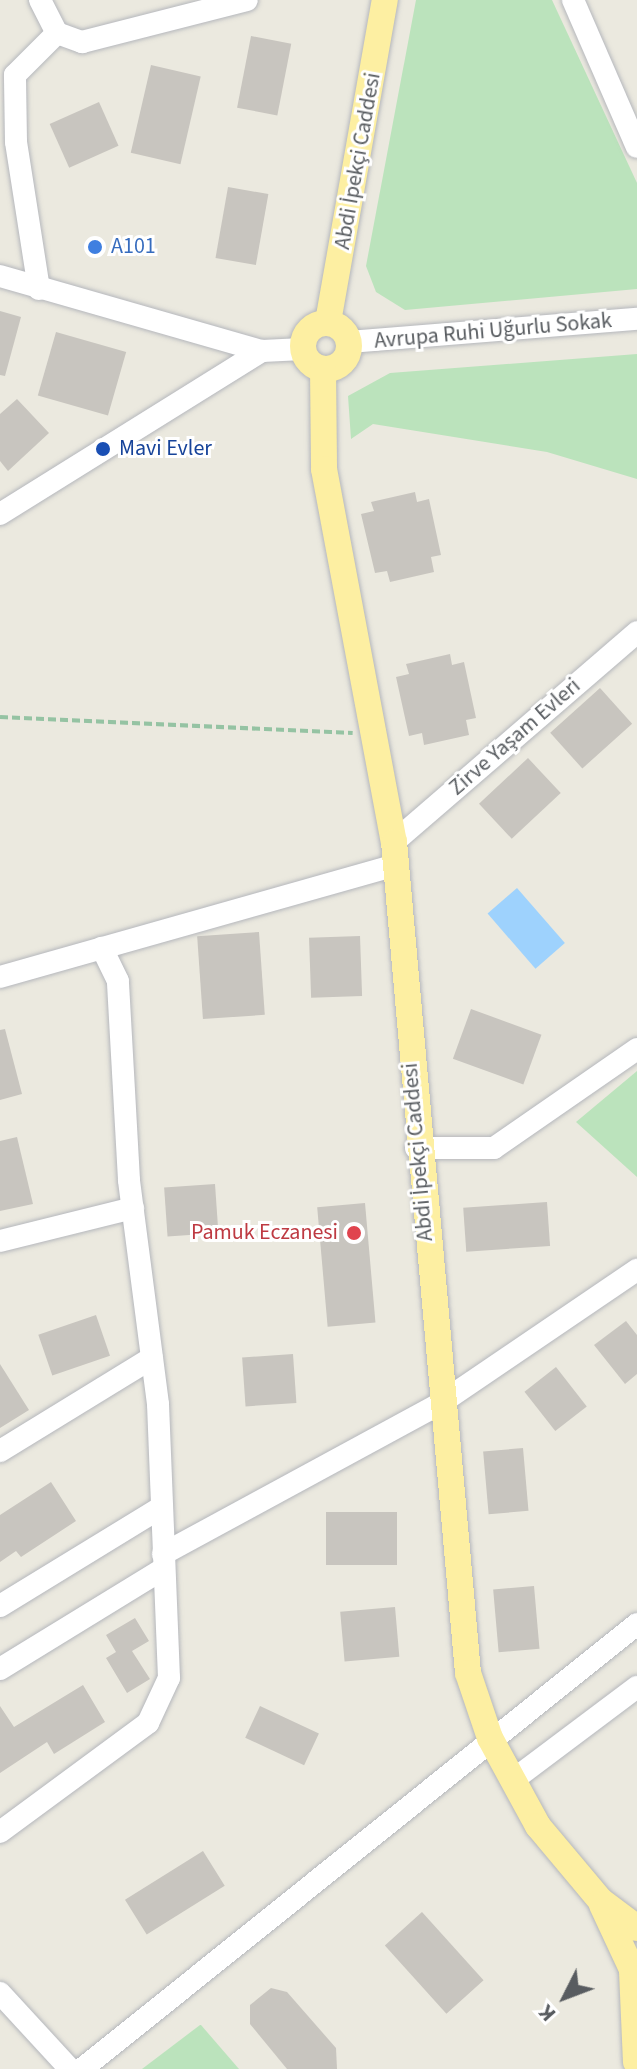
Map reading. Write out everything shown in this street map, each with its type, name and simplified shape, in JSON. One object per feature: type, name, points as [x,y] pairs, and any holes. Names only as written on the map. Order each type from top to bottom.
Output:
[{"type":"main road","name":"Abdi İpekçi Caddesi","points":[[328,322],[385,0]]},
{"type":"main road","points":[[328,322],[349,342],[343,362],[323,369],[303,349],[312,327],[328,322]]},
{"type":"main road","name":"Abdi İpekçi Caddesi","points":[[323,369],[324,469],[395,853],[416,1148],[468,1673],[490,1738],[538,1826],[601,1901]]},
{"type":"main road","points":[[601,1901],[637,1928]]},
{"type":"main road","points":[[601,1901],[634,1976],[634,2063]]},
{"type":"street","points":[[40,0],[57,33],[82,42],[247,0]]},
{"type":"street","points":[[573,0],[637,147]]},
{"type":"street","points":[[39,289],[16,142],[15,75],[57,33]]},
{"type":"street","points":[[0,276],[262,351],[303,349]]},
{"type":"street","name":"Avrupa Ruhi Uğurlu Sokak","points":[[349,342],[637,319]]},
{"type":"street","points":[[0,514],[262,351]]},
{"type":"street","name":"Zirve Yaşam Evleri","points":[[395,853],[637,632]]},
{"type":"street","points":[[0,977],[102,948],[395,853]]},
{"type":"street","points":[[0,1832],[148,1723],[169,1678],[152,1358],[133,1208],[118,981],[102,948]]},
{"type":"street","points":[[416,1148],[494,1148],[637,1049]]},
{"type":"street","points":[[0,1241],[133,1208]]},
{"type":"street","points":[[0,1669],[163,1561],[441,1403],[637,1270]]},
{"type":"street","points":[[0,1451],[152,1358]]},
{"type":"street","points":[[0,1606],[160,1508]]},
{"type":"street","points":[[82,2069],[425,1800],[490,1738],[637,1624]]},
{"type":"street","points":[[513,1780],[637,1687]]},
{"type":"street","points":[[0,1993],[70,2069]]},
{"type":"path","points":[[0,717],[372,732]]},
{"type":"green space","points":[[416,0],[552,0],[637,183],[637,289],[405,310],[376,292],[366,266]]},
{"type":"green space","points":[[637,354],[637,479],[547,452],[373,424],[351,439],[348,396],[390,373]]},
{"type":"green space","points":[[637,1071],[637,1177],[576,1122]]},
{"type":"green space","points":[[200,2025],[239,2069],[142,2069]]},
{"type":"water","points":[[517,888],[565,943],[535,969],[488,914]]},
{"type":"building","points":[[251,36],[291,44],[277,115],[237,108]]},
{"type":"building","points":[[151,65],[201,76],[180,164],[131,153]]},
{"type":"building","points":[[99,102],[119,146],[69,168],[50,124]]},
{"type":"building","points":[[228,187],[268,194],[256,265],[215,258]]},
{"type":"building","points":[[0,311],[21,317],[5,376],[0,375]]},
{"type":"building","points":[[56,332],[126,352],[108,416],[38,395]]},
{"type":"building","points":[[17,399],[49,433],[8,471],[0,461],[0,414]]},
{"type":"building","points":[[415,492],[417,502],[429,499],[441,555],[431,557],[434,572],[390,582],[387,571],[375,573],[361,514],[374,511],[371,502]]},
{"type":"building","points":[[450,654],[452,665],[464,662],[476,718],[466,720],[469,735],[424,745],[422,733],[409,736],[396,677],[409,674],[406,664]]},
{"type":"building","points":[[600,688],[632,724],[582,769],[550,733]]},
{"type":"building","points":[[528,758],[561,793],[512,839],[479,804]]},
{"type":"building","points":[[259,932],[265,1015],[203,1019],[197,936]]},
{"type":"building","points":[[360,936],[362,996],[311,998],[309,938]]},
{"type":"building","points":[[471,1009],[541,1035],[523,1084],[453,1059]]},
{"type":"building","points":[[5,1029],[22,1094],[0,1100],[0,1030]]},
{"type":"building","points":[[17,1137],[33,1204],[0,1211],[0,1141]]},
{"type":"building","points":[[215,1184],[218,1233],[168,1236],[164,1188]]},
{"type":"building","points":[[547,1202],[550,1246],[466,1252],[463,1208]]},
{"type":"building","points":[[365,1203],[375,1323],[328,1327],[317,1207]]},
{"type":"building","points":[[96,1315],[110,1356],[52,1376],[38,1335]]},
{"type":"building","points":[[626,1321],[637,1335],[637,1374],[625,1384],[594,1345]]},
{"type":"building","points":[[293,1354],[296,1403],[246,1406],[242,1358]]},
{"type":"building","points":[[0,1364],[29,1410],[0,1428]]},
{"type":"building","points":[[556,1367],[587,1406],[555,1431],[524,1392]]},
{"type":"building","points":[[523,1448],[528,1511],[489,1514],[483,1451]]},
{"type":"building","points":[[51,1482],[76,1521],[21,1557],[16,1551],[0,1562],[0,1515]]},
{"type":"building","points":[[326,1512],[397,1512],[397,1565],[326,1565]]},
{"type":"building","points":[[534,1586],[539,1649],[499,1652],[493,1590]]},
{"type":"building","points":[[395,1607],[399,1657],[345,1662],[340,1612]]},
{"type":"building","points":[[135,1618],[149,1641],[132,1651],[150,1679],[127,1693],[106,1658],[116,1652],[106,1635]]},
{"type":"building","points":[[83,1685],[105,1722],[54,1754],[47,1742],[0,1773],[0,1706],[14,1727]]},
{"type":"building","points":[[260,1706],[319,1733],[304,1765],[245,1738]]},
{"type":"building","points":[[203,1851],[225,1886],[147,1935],[125,1900]]},
{"type":"building","points":[[422,1912],[484,1980],[446,2014],[385,1945]]},
{"type":"building","points":[[271,1988],[287,1992],[336,2048],[337,2069],[287,2069],[250,2024],[250,2005]]},
{"type":"place","name":"A101","points":[[95,247]]},
{"type":"place","name":"Mavi Evler","points":[[103,449]]},
{"type":"place","name":"Pamuk Eczanesi","points":[[354,1233]]}]
